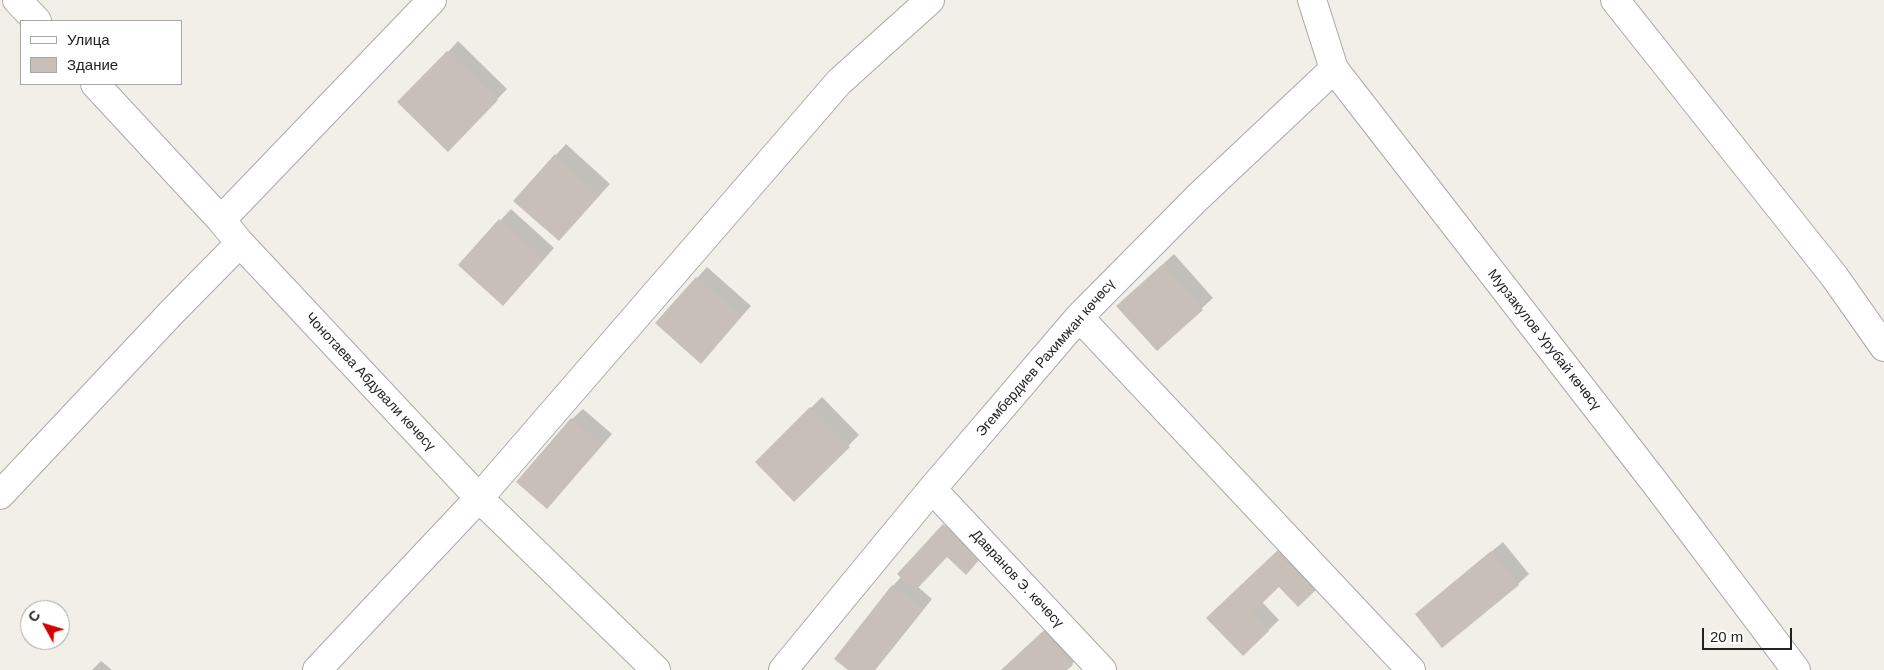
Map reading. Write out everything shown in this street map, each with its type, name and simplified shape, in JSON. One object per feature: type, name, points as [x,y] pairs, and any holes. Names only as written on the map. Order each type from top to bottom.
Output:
[{"type":"street","points":[[17,0],[36,20]]},
{"type":"street","points":[[221,220],[432,0]]},
{"type":"street","points":[[317,670],[479,498],[839,82],[930,0]]},
{"type":"street","name":"Мурзакулов Урубай көчөсү","points":[[1312,0],[1334,69],[1656,484],[1796,670]]},
{"type":"street","points":[[1615,0],[1834,276],[1884,347]]},
{"type":"street","name":"Эгембердиев Рахимжан көчөсү","points":[[784,670],[932,489],[1079,316],[1198,198],[1334,69]]},
{"type":"street","name":"Чонотаева Абдували көчөсү","points":[[96,85],[240,243],[479,498],[656,670]]},
{"type":"street","points":[[0,495],[240,243]]},
{"type":"street","points":[[1079,316],[1411,670]]},
{"type":"street","name":"Давранов Э. көчөсү","points":[[932,489],[1102,670]]},
{"type":"building","points":[[447,51],[498,100],[448,152],[397,102]]},
{"type":"building","points":[[555,154],[600,195],[559,241],[513,201]]},
{"type":"building","points":[[499,219],[544,259],[503,306],[458,265]]},
{"type":"building","points":[[1163,264],[1203,310],[1157,351],[1116,306]]},
{"type":"building","points":[[696,277],[741,317],[701,364],[655,323]]},
{"type":"building","points":[[810,407],[850,447],[794,502],[755,462]]},
{"type":"building","points":[[571,418],[602,445],[547,509],[516,482]]},
{"type":"building","points":[[943,524],[980,559],[966,575],[947,557],[915,591],[897,574]]},
{"type":"building","points":[[1280,548],[1318,588],[1298,607],[1279,587],[1252,613],[1269,631],[1243,656],[1206,618]]},
{"type":"building","points":[[1491,551],[1519,585],[1442,648],[1415,614]]},
{"type":"building","points":[[892,585],[923,610],[875,670],[848,670],[834,659]]},
{"type":"building","points":[[1042,632],[1073,665],[1067,670],[1001,670]]}]
